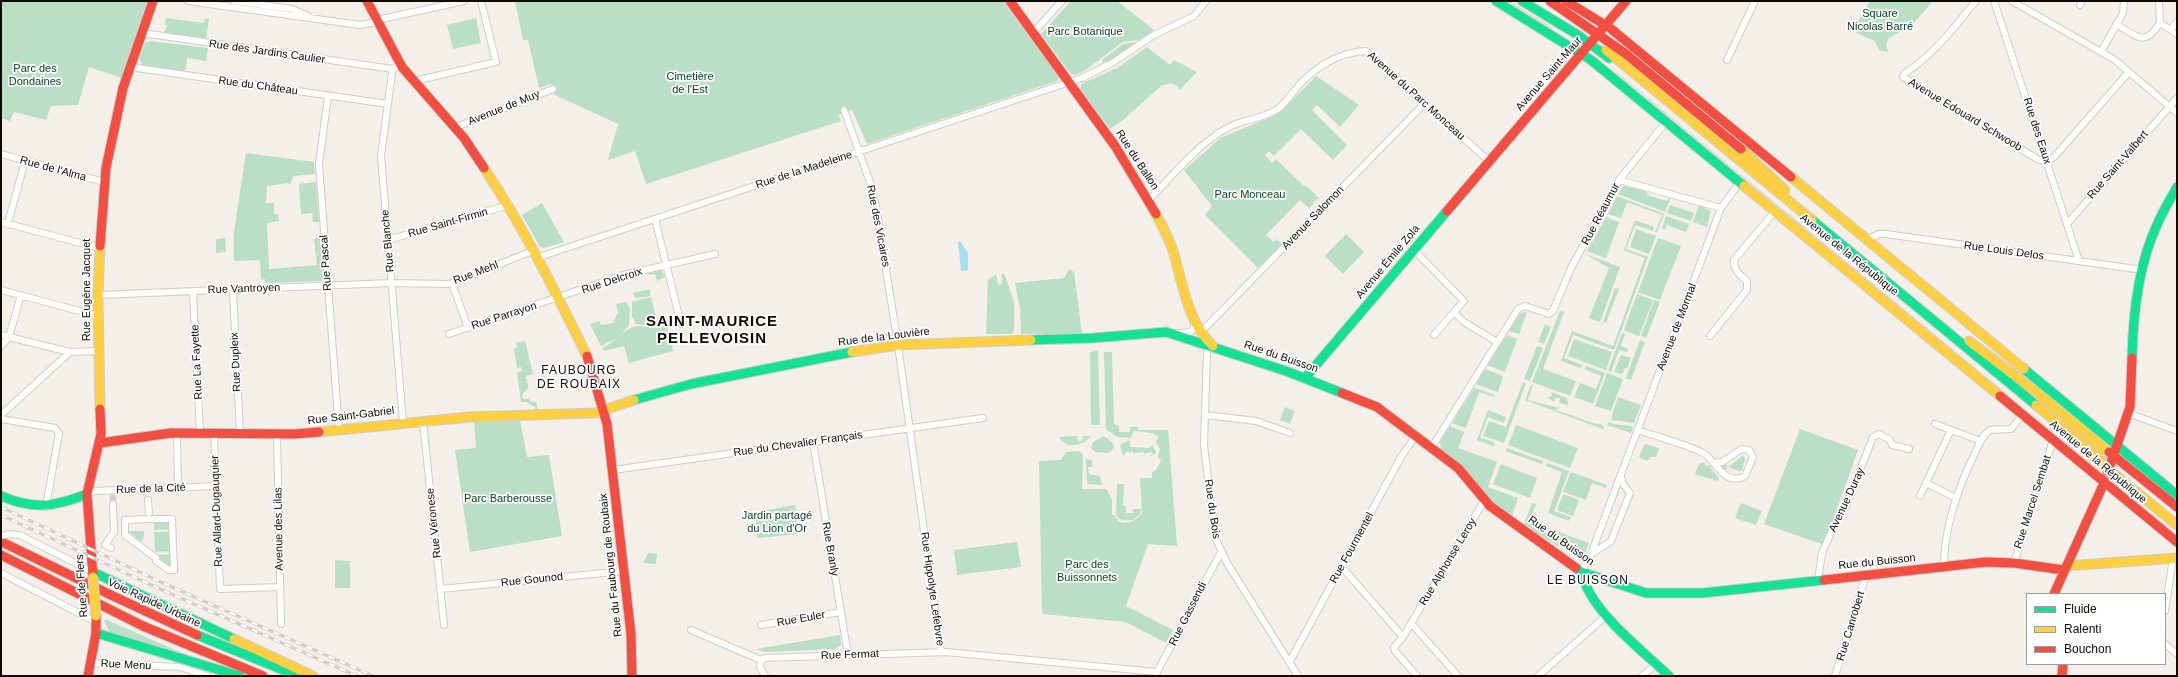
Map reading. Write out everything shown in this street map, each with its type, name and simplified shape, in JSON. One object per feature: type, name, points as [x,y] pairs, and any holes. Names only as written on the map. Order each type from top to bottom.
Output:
[{"type":"main road","name":"Rue Eugène Jacquet","points":[[88,494],[100,443],[98,295],[99,248],[104,182],[122,93],[153,1]]},
{"type":"main road","name":"Rue du Faubourg de Roubaix","points":[[367,1],[397,67],[414,81],[456,128],[479,158],[509,205],[537,253],[583,350],[602,410],[613,470],[631,634],[632,676]]},
{"type":"main road","name":"Rue du Ballon","points":[[1010,1],[1117,149],[1149,200],[1172,247],[1192,314],[1210,346]]},
{"type":"main road","name":"Avenue de la République","points":[[1496,1],[1582,54],[2023,414],[2104,483],[2177,542]]},
{"type":"main road","points":[[1522,1],[1590,44],[1682,118],[1707,133]]},
{"type":"main road","points":[[1531,1],[1577,26],[1541,1]]},
{"type":"main road","points":[[1550,1],[1603,29],[1789,194]]},
{"type":"main road","name":"Avenue de la République","points":[[1566,1],[1866,240],[2115,450],[2177,495]]},
{"type":"main road","name":"Avenue Saint-Maur","points":[[1489,161],[1626,1]]},
{"type":"main road","name":"Avenue de la République","points":[[1966,343],[1707,133],[1607,48],[1789,194],[2100,454]]},
{"type":"main road","name":"Avenue Émile Zola","points":[[1305,378],[1489,161]]},
{"type":"main road","points":[[2054,593],[2104,483],[2128,413],[2132,390],[2133,325],[2143,270],[2156,226],[2177,187]]},
{"type":"main road","name":"Rue de la Louvière","points":[[602,410],[651,394],[705,380],[821,357],[898,345],[1016,339],[1089,339],[1161,332],[1174,333],[1210,346]]},
{"type":"main road","points":[[1966,343],[2008,369],[2115,450],[2177,507]]},
{"type":"main road","points":[[1966,343],[1996,376],[2177,525]]},
{"type":"main road","name":"Rue du Buisson","points":[[1210,346],[1305,378],[1377,407],[1432,447],[1461,471],[1484,501],[1581,572],[1641,592],[1668,594],[1711,592],[1986,562],[2065,568],[2175,558]]},
{"type":"main road","name":"Rue Saint-Gabriel","points":[[100,443],[177,433],[277,434],[339,431],[423,420],[602,410]]},
{"type":"main road","name":"Avenue de la République","points":[[2177,513],[2121,471],[2177,520]]},
{"type":"main road","points":[[1,496],[21,505],[46,507],[62,504],[88,494]]},
{"type":"main road","name":"Rue de Flers","points":[[88,494],[96,619],[96,633],[88,676]]},
{"type":"main road","name":"Voie Rapide Urbaine","points":[[3,540],[91,587],[173,626],[298,676]]},
{"type":"main road","points":[[1,555],[99,606]]},
{"type":"main road","points":[[1,562],[178,642],[263,676]]},
{"type":"main road","points":[[1581,572],[1582,581],[1588,592],[1607,615],[1670,676]]},
{"type":"main road","points":[[93,575],[313,676]]},
{"type":"main road","points":[[96,633],[240,676]]},
{"type":"main road","points":[[2062,676],[2063,665]]},
{"type":"street","points":[[188,1],[365,25],[464,1]]},
{"type":"street","points":[[234,1],[292,9],[311,18]]},
{"type":"street","points":[[414,81],[496,62],[481,1]]},
{"type":"street","points":[[1033,33],[1062,1]]},
{"type":"street","name":"Rue de la Madeleine","points":[[537,253],[655,219],[1096,72],[1148,39],[1194,16],[1206,1]]},
{"type":"street","points":[[1727,60],[1755,1]]},
{"type":"street","name":"Avenue Edouard Schwoob","points":[[1976,1],[1934,51],[1922,62],[1905,73],[1904,79],[2035,158],[2047,162]]},
{"type":"street","name":"Rue des Eaux","points":[[1994,1],[2079,261]]},
{"type":"street","points":[[2012,1],[2101,52],[2129,72],[2177,113]]},
{"type":"street","points":[[2101,52],[2124,10],[2124,1]]},
{"type":"street","points":[[2116,24],[2138,37],[2144,38],[2151,36],[2160,23],[2159,1]]},
{"type":"street","points":[[2171,28],[2177,22]]},
{"type":"street","points":[[2160,23],[2171,28],[2177,34]]},
{"type":"street","name":"Rue des Jardins Caulier","points":[[142,33],[397,67]]},
{"type":"street","name":"Avenue du Parc Monceau","points":[[1149,200],[1184,163],[1217,134],[1228,127],[1277,109],[1289,99],[1301,82],[1313,72],[1333,59],[1351,52],[1366,51],[1489,161]]},
{"type":"street","name":"Rue du Château","points":[[130,67],[388,104]]},
{"type":"street","name":"Rue Blanche","points":[[397,67],[388,104],[381,156],[403,422]]},
{"type":"street","points":[[2047,162],[2054,157],[2129,72]]},
{"type":"street","name":"Avenue de Muy","points":[[456,128],[553,89]]},
{"type":"street","name":"Rue Pascal","points":[[328,96],[319,164],[339,431]]},
{"type":"street","name":"Rue Saint-Valbert","points":[[2066,224],[2177,98]]},
{"type":"street","name":"Avenue Salomon","points":[[1201,332],[1425,103]]},
{"type":"street","name":"Rue des Vicaires","points":[[844,110],[859,151],[876,206],[910,429]]},
{"type":"street","name":"Rue Réaumur","points":[[1497,342],[1520,307],[1525,306],[1548,314],[1553,311],[1572,268],[1619,180],[1666,122]]},
{"type":"street","name":"Rue de l'Alma","points":[[1,154],[104,182]]},
{"type":"street","points":[[25,161],[4,223],[99,248]]},
{"type":"street","points":[[1619,180],[1721,208]]},
{"type":"street","name":"Avenue de Mormal","points":[[1581,572],[1591,554],[1621,476],[1721,208],[1740,182]]},
{"type":"street","name":"Rue Saint-Firmin","points":[[388,240],[509,205]]},
{"type":"street","points":[[1710,336],[1747,290],[1747,281],[1737,273],[1734,267],[1734,260],[1775,211]]},
{"type":"street","points":[[655,219],[679,316]]},
{"type":"street","name":"Rue Louis Delos","points":[[1866,240],[1879,234],[1886,234],[2143,270]]},
{"type":"street","points":[[1414,250],[1464,301],[1434,335]]},
{"type":"street","name":"Rue Mehl","points":[[391,283],[452,283],[537,253]]},
{"type":"street","name":"Rue Delcroix","points":[[559,298],[623,275],[715,254]]},
{"type":"street","name":"Rue Vantroyen","points":[[98,295],[391,283]]},
{"type":"street","points":[[452,283],[468,328]]},
{"type":"street","points":[[1,290],[98,316]]},
{"type":"street","name":"Rue Dupleix","points":[[233,290],[240,434]]},
{"type":"street","name":"Rue La Fayette","points":[[193,292],[200,433]]},
{"type":"street","points":[[1,346],[9,337],[21,295]]},
{"type":"street","name":"Rue Parrayon","points":[[450,334],[559,298]]},
{"type":"street","points":[[1432,447],[1497,342],[1464,322],[1454,312]]},
{"type":"street","name":"Rue de la Louvière","points":[[1174,333],[1187,333],[1192,331],[1194,324],[1192,314]]},
{"type":"street","points":[[1,335],[70,352],[99,351]]},
{"type":"street","name":"Rue du Bois","points":[[1210,346],[1204,445],[1213,529],[1221,552],[1298,676]]},
{"type":"street","points":[[1,415],[70,352]]},
{"type":"street","points":[[2128,413],[2177,431]]},
{"type":"street","points":[[1944,566],[1946,541],[1956,498],[1981,441],[1990,430],[2011,429],[2023,414]]},
{"type":"street","points":[[1205,415],[1256,421],[1290,433]]},
{"type":"street","name":"Rue du Chevalier Français","points":[[613,470],[983,418]]},
{"type":"street","points":[[1,419],[56,428],[59,433],[46,507]]},
{"type":"street","name":"Rue Véronese","points":[[423,420],[444,625]]},
{"type":"street","points":[[1935,424],[1981,441]]},
{"type":"street","name":"Rue Hippolyte Lefebvre","points":[[910,429],[940,652],[1156,674]]},
{"type":"street","points":[[1638,430],[1703,453],[1713,463],[1725,475],[1740,478],[1748,472],[1753,457],[1749,450],[1742,449],[1722,462],[1713,463]]},
{"type":"street","points":[[1920,496],[1951,430]]},
{"type":"street","points":[[177,433],[178,488]]},
{"type":"street","name":"Rue Allard-Dugauquier","points":[[214,433],[220,589],[280,587]]},
{"type":"street","name":"Avenue des Lilas","points":[[277,434],[282,624]]},
{"type":"street","name":"Avenue Duray","points":[[1818,580],[1822,554],[1839,515],[1846,506],[1873,437],[1879,434],[1890,440],[1892,445],[1909,450]]},
{"type":"street","name":"Rue Fourmentel","points":[[1290,661],[1401,457],[1416,436]]},
{"type":"street","name":"Rue Marcel Sembat","points":[[2014,563],[2053,440]]},
{"type":"street","name":"Rue Branly","points":[[812,442],[848,655]]},
{"type":"street","name":"Avenue de Mormal","points":[[1591,554],[1611,541],[1630,493],[1621,476]]},
{"type":"street","points":[[1926,483],[1956,498]]},
{"type":"street","name":"Rue de la Cité","points":[[88,494],[95,491],[148,494],[178,488],[216,486]]},
{"type":"street","points":[[1616,489],[1626,488]]},
{"type":"street","points":[[148,494],[149,517]]},
{"type":"street","name":"Rue Alphonse Leroy","points":[[1417,676],[1394,649],[1395,645],[1403,637],[1484,501]]},
{"type":"street","points":[[111,548],[105,545],[114,532],[113,504]]},
{"type":"street","points":[[149,517],[172,518],[174,570],[170,570],[156,562],[156,558],[125,535],[125,520],[149,517]]},
{"type":"street","points":[[3,540],[8,534],[20,535],[93,575]]},
{"type":"street","name":"Rue Gassendi","points":[[1156,674],[1221,552]]},
{"type":"street","points":[[2166,606],[2175,558]]},
{"type":"street","points":[[1341,566],[1403,637]]},
{"type":"street","name":"Rue Gounod","points":[[441,589],[624,571]]},
{"type":"street","points":[[1,573],[96,619]]},
{"type":"street","name":"Rue Canrobert","points":[[1836,676],[1866,575]]},
{"type":"street","name":"Rue Euler","points":[[761,625],[841,612]]},
{"type":"street","points":[[1538,676],[1607,615]]},
{"type":"street","points":[[1411,623],[1458,676]]},
{"type":"street","points":[[691,630],[761,660],[760,667],[765,676]]},
{"type":"street","points":[[2166,645],[2177,654]]},
{"type":"street","name":"Rue Fermat","points":[[761,660],[765,658],[940,652]]},
{"type":"street","name":"Rue Menu","points":[[91,663],[180,667],[208,676]]},
{"type":"street","points":[[1642,676],[1656,664]]},
{"type":"green space","name":"Parc des Dondaines","points":[[1,1],[149,1],[122,78],[89,67],[78,105],[51,106],[46,120],[14,112],[10,121],[1,118]]},
{"type":"green space","name":"Cimetière de l'Est","points":[[515,1],[1003,1],[1059,77],[1057,81],[867,144],[852,110],[839,115],[841,121],[646,184],[635,151],[608,160],[618,124],[553,94],[555,93],[551,84],[539,88],[528,40],[523,40]]},
{"type":"green space","name":"Parc Botanique","points":[[1071,1],[1117,1],[1154,30],[1139,40],[1123,42],[1084,71],[1076,75],[1071,74],[1041,34]]},
{"type":"green space","name":"Square Nicolas Barré","points":[[1870,1],[1933,1],[1912,25],[1889,38],[1886,44],[1888,52],[1879,50],[1875,41],[1852,31]]},
{"type":"green space","points":[[166,18],[204,23],[205,18],[209,19],[206,39],[164,33],[167,25],[165,25]]},
{"type":"green space","points":[[476,18],[481,43],[453,49],[447,25]]},
{"type":"green space","points":[[150,41],[208,48],[206,61],[187,58],[185,71],[143,65],[139,59],[145,43]]},
{"type":"green space","points":[[1139,42],[1103,65],[1102,60],[1123,44]]},
{"type":"green space","points":[[1147,47],[1170,65],[1174,60],[1197,72],[1180,90],[1174,84],[1161,86],[1123,120],[1110,129],[1081,90],[1081,84],[1117,68]]},
{"type":"green space","name":"Parc Monceau","points":[[1316,76],[1359,105],[1340,127],[1317,105],[1312,110],[1347,145],[1333,160],[1301,129],[1274,156],[1269,151],[1265,155],[1272,163],[1276,159],[1320,199],[1317,199],[1309,208],[1300,200],[1266,235],[1273,242],[1277,239],[1282,244],[1258,268],[1205,215],[1212,206],[1184,170],[1222,137],[1271,117],[1283,110]]},
{"type":"green space","points":[[246,153],[314,162],[315,174],[293,176],[290,185],[288,183],[267,186],[266,203],[274,203],[274,214],[278,214],[279,221],[267,223],[269,269],[317,265],[314,239],[320,237],[323,281],[265,283],[265,279],[261,280],[260,260],[234,261],[234,232]]},
{"type":"green space","points":[[316,182],[319,222],[313,222],[312,213],[301,214],[299,184]]},
{"type":"green space","points":[[1624,186],[1648,191],[1647,195],[1667,201],[1669,197],[1671,197],[1665,212],[1618,194]]},
{"type":"green space","points":[[1617,196],[1664,214],[1657,232],[1655,232],[1662,215],[1627,202],[1621,218],[1608,214]]},
{"type":"green space","points":[[542,203],[564,242],[544,248],[540,247],[522,215]]},
{"type":"green space","points":[[1670,205],[1694,213],[1691,221],[1667,213]]},
{"type":"green space","points":[[1699,205],[1711,211],[1707,227],[1693,222]]},
{"type":"green space","points":[[1666,216],[1689,224],[1686,232],[1667,225],[1665,230],[1662,228]]},
{"type":"green space","points":[[1606,217],[1619,222],[1606,258],[1587,251]]},
{"type":"green space","points":[[1635,220],[1654,227],[1653,231],[1635,225],[1626,249],[1648,257],[1614,350],[1573,335],[1564,358],[1582,365],[1581,368],[1561,361],[1572,331],[1613,346],[1645,258],[1624,250]]},
{"type":"green space","points":[[1636,229],[1656,236],[1649,254],[1630,247]]},
{"type":"green space","points":[[1346,234],[1364,252],[1343,274],[1325,256]]},
{"type":"green space","points":[[225,238],[226,252],[216,253],[216,239]]},
{"type":"green space","points":[[1658,238],[1681,246],[1660,300],[1638,292]]},
{"type":"green space","points":[[1585,254],[1620,267],[1600,322],[1589,318],[1609,268]]},
{"type":"green space","points":[[661,269],[665,277],[657,281],[655,274],[649,275],[648,272]]},
{"type":"green space","points":[[1069,269],[1074,272],[1082,334],[1021,334],[1020,308],[1015,283],[1064,278]]},
{"type":"green space","points":[[1002,273],[1005,275],[1014,302],[1014,331],[1012,334],[986,334],[988,280],[996,274],[998,285],[1002,284]]},
{"type":"green space","points":[[1615,288],[1619,289],[1606,323],[1603,322]]},
{"type":"green space","points":[[650,289],[650,296],[635,298],[633,293]]},
{"type":"green space","points":[[1637,294],[1653,300],[1639,336],[1624,330]]},
{"type":"green space","points":[[651,297],[658,326],[636,324],[632,317],[632,302]]},
{"type":"green space","points":[[1654,300],[1660,302],[1646,338],[1641,336]]},
{"type":"green space","points":[[626,302],[630,308],[629,325],[619,337],[601,346],[590,324],[599,321],[601,325],[613,323],[618,312],[616,304]]},
{"type":"green space","points":[[1560,311],[1564,312],[1543,369],[1576,381],[1570,396],[1532,382]]},
{"type":"green space","points":[[1527,312],[1519,334],[1509,331],[1519,314]]},
{"type":"green space","points":[[1545,324],[1551,327],[1544,344],[1538,342]]},
{"type":"green space","points":[[638,326],[659,328],[667,326],[673,351],[629,363],[624,346],[604,351],[602,348],[607,346],[629,329]]},
{"type":"green space","points":[[1622,333],[1625,334],[1621,346],[1628,349],[1627,352],[1619,350],[1611,372],[1608,371]]},
{"type":"green space","points":[[1507,335],[1517,339],[1505,372],[1487,365]]},
{"type":"green space","points":[[1574,339],[1612,352],[1606,370],[1568,356]]},
{"type":"green space","points":[[1640,340],[1645,342],[1631,380],[1626,378]]},
{"type":"green space","points":[[525,341],[533,374],[526,376],[527,382],[524,383],[528,383],[528,389],[522,396],[524,399],[529,399],[531,402],[536,402],[538,410],[535,410],[535,407],[527,402],[521,402],[517,372],[522,371],[521,367],[517,368],[514,348],[517,348],[516,343]]},
{"type":"green space","points":[[1537,346],[1543,348],[1530,381],[1524,379]]},
{"type":"green space","points":[[1098,351],[1100,425],[1091,425],[1090,352]]},
{"type":"green space","name":"Parc des Buissonnets","points":[[1104,352],[1112,352],[1114,424],[1119,426],[1119,432],[1130,432],[1130,427],[1138,427],[1138,430],[1168,430],[1177,546],[1148,544],[1126,606],[1173,630],[1166,643],[1126,622],[1042,614],[1039,461],[1061,460],[1066,452],[1079,451],[1083,455],[1082,489],[1106,489],[1112,499],[1112,515],[1115,515],[1120,522],[1128,523],[1136,519],[1142,513],[1140,478],[1152,478],[1152,472],[1156,470],[1161,461],[1158,457],[1160,449],[1156,442],[1159,437],[1153,433],[1133,431],[1131,438],[1117,437],[1106,429]]},
{"type":"green space","points":[[1621,355],[1631,358],[1627,368],[1625,368],[1622,374],[1614,372]]},
{"type":"green space","points":[[1586,366],[1605,373],[1593,404],[1574,397],[1580,383],[1596,389],[1601,376],[1584,369]]},
{"type":"green space","points":[[1485,369],[1503,376],[1498,392],[1476,384]]},
{"type":"green space","points":[[1607,373],[1623,379],[1611,411],[1595,406]]},
{"type":"green space","points":[[1523,382],[1526,383],[1504,443],[1483,436],[1489,421],[1506,427]]},
{"type":"green space","points":[[1531,385],[1533,385],[1528,400],[1559,408],[1556,410],[1605,427],[1603,429],[1525,400]]},
{"type":"green space","points":[[1474,388],[1495,395],[1494,397],[1479,392],[1466,428],[1452,423]]},
{"type":"green space","points":[[1551,392],[1567,398],[1568,405],[1559,403],[1560,398],[1555,398],[1554,402],[1547,397],[1552,396]]},
{"type":"green space","points":[[1618,397],[1641,405],[1634,423],[1612,420],[1612,415]]},
{"type":"green space","points":[[1285,407],[1295,411],[1290,424],[1280,420]]},
{"type":"green space","points":[[1488,410],[1506,417],[1504,423],[1488,417],[1480,437],[1495,443],[1493,446],[1477,440]]},
{"type":"green space","name":"Parc Barberousse","points":[[520,420],[527,457],[549,455],[562,536],[470,552],[455,450],[476,448],[474,422]]},
{"type":"green space","points":[[1608,422],[1633,427],[1631,433],[1607,425]]},
{"type":"green space","points":[[1516,425],[1578,448],[1570,468],[1508,445]]},
{"type":"green space","points":[[1450,426],[1464,432],[1458,448],[1497,462],[1488,487],[1518,498],[1512,516],[1488,498],[1465,469],[1441,449],[1440,441]]},
{"type":"green space","points":[[1800,429],[1858,450],[1824,545],[1764,524]]},
{"type":"green space","points":[[1077,436],[1078,441],[1082,441],[1083,436],[1091,436],[1084,442],[1075,445],[1066,444],[1059,437]]},
{"type":"green space","points":[[1104,436],[1113,443],[1114,448],[1108,453],[1095,452],[1091,448],[1093,442]]},
{"type":"green space","points":[[1130,441],[1130,447],[1150,448],[1153,445],[1156,453],[1149,457],[1153,453],[1134,453],[1132,451],[1130,453],[1128,451],[1123,456],[1120,445]]},
{"type":"green space","points":[[1646,444],[1659,448],[1656,457],[1651,457],[1647,461],[1639,457],[1644,445]]},
{"type":"green space","points":[[1507,448],[1543,461],[1542,464],[1505,451]]},
{"type":"green space","points":[[1743,455],[1745,459],[1742,470],[1739,471],[1728,467]]},
{"type":"green space","points":[[1086,459],[1092,460],[1092,467],[1088,467],[1089,474],[1100,476],[1102,485],[1087,484]]},
{"type":"green space","points":[[1705,462],[1706,467],[1708,465],[1719,478],[1718,481],[1695,474],[1699,464]]},
{"type":"green space","points":[[1547,463],[1569,471],[1554,511],[1571,517],[1569,521],[1548,513],[1562,472],[1546,466]]},
{"type":"green space","points":[[1725,463],[1728,467],[1724,472],[1720,466]]},
{"type":"green space","points":[[1501,464],[1537,478],[1530,498],[1493,484]]},
{"type":"green space","points":[[1571,472],[1607,485],[1606,488],[1592,483],[1586,500],[1563,492]]},
{"type":"green space","points":[[1117,484],[1124,484],[1123,506],[1126,506],[1126,513],[1133,513],[1133,509],[1141,509],[1140,514],[1133,520],[1121,520],[1116,515]]},
{"type":"green space","points":[[1563,494],[1579,500],[1573,516],[1557,510]]},
{"type":"green space","points":[[1532,503],[1536,504],[1529,521],[1589,543],[1585,553],[1579,554],[1571,552],[1554,544],[1524,524]]},
{"type":"green space","points":[[1741,503],[1762,511],[1756,525],[1735,518]]},
{"type":"green space","name":"Jardin partagé du Lion d'Or","points":[[795,505],[798,534],[757,538],[756,512]]},
{"type":"green space","points":[[154,521],[171,521],[171,529],[154,530]]},
{"type":"green space","points":[[128,531],[144,531],[144,537],[141,542]]},
{"type":"green space","points":[[154,532],[171,532],[172,551],[155,552]]},
{"type":"green space","points":[[1017,542],[1021,567],[957,575],[954,550]]},
{"type":"green space","points":[[648,553],[657,554],[656,564],[643,563]]},
{"type":"green space","points":[[172,554],[172,566],[168,567],[158,560],[158,555]]},
{"type":"green space","points":[[335,560],[350,561],[350,588],[335,588]]},
{"type":"green space","points":[[104,620],[198,660],[115,634],[109,631]]},
{"type":"green space","points":[[840,635],[841,645],[835,649],[764,652],[756,649]]},
{"type":"water","points":[[960,241],[968,253],[968,270],[961,271],[958,242]]},
{"type":"tunnel","points":[[2100,451],[2119,465]]},
{"type":"tunnel","points":[[113,495],[113,504]]},
{"type":"tram line","points":[[1508,1],[1552,28]]},
{"type":"tram line","points":[[1617,73],[2177,535]]},
{"type":"railway","points":[[1,507],[163,583],[373,676]]},
{"type":"railway","points":[[1,515],[160,589],[357,676]]},
{"type":"traffic: fast","points":[[1496,1],[1591,60],[1744,186]]},
{"type":"traffic: fast","points":[[1522,1],[1578,35],[1609,58]]},
{"type":"traffic: fast","points":[[2132,358],[2134,325],[2141,273],[2159,220],[2177,187]]},
{"type":"traffic: fast","points":[[1305,378],[1447,211]]},
{"type":"traffic: fast","points":[[1812,220],[2036,405]]},
{"type":"traffic: fast","points":[[1031,340],[1093,338],[1166,332],[1286,371],[1342,393]]},
{"type":"traffic: fast","points":[[634,400],[691,384],[852,352]]},
{"type":"traffic: fast","points":[[2024,369],[2177,495]]},
{"type":"traffic: fast","points":[[1,496],[24,503],[44,505],[64,502],[87,494]]},
{"type":"traffic: fast","points":[[1576,568],[1581,572],[1646,593],[1703,593],[1824,580]]},
{"type":"traffic: fast","points":[[93,572],[234,639]]},
{"type":"traffic: fast","points":[[1581,572],[1586,587],[1606,615],[1631,641],[1669,676]]},
{"type":"traffic: fast","points":[[96,633],[240,676]]},
{"type":"traffic: fast","points":[[197,635],[298,676]]},
{"type":"traffic: slow","points":[[1606,50],[1812,220]]},
{"type":"traffic: slow","points":[[1741,149],[1785,190]]},
{"type":"traffic: slow","points":[[484,168],[526,237],[587,356]]},
{"type":"traffic: slow","points":[[1791,177],[2024,369]]},
{"type":"traffic: slow","points":[[1744,186],[2000,396]]},
{"type":"traffic: slow","points":[[1156,214],[1171,246],[1187,302],[1197,326],[1213,346]]},
{"type":"traffic: slow","points":[[100,246],[98,295],[100,409]]},
{"type":"traffic: slow","points":[[852,352],[898,345],[1031,340]]},
{"type":"traffic: slow","points":[[1969,341],[2039,394],[2109,452]]},
{"type":"traffic: slow","points":[[319,432],[469,417],[595,413],[634,400]]},
{"type":"traffic: slow","points":[[2036,405],[2099,457]]},
{"type":"traffic: slow","points":[[2092,456],[2177,525]]},
{"type":"traffic: slow","points":[[2066,566],[2177,558]]},
{"type":"traffic: slow","points":[[93,577],[96,616]]},
{"type":"traffic: slow","points":[[234,639],[313,676]]},
{"type":"traffic: jam","points":[[100,246],[106,168],[123,88],[153,1]]},
{"type":"traffic: jam","points":[[367,1],[402,67],[464,138],[484,168]]},
{"type":"traffic: jam","points":[[1010,1],[1115,146],[1156,214]]},
{"type":"traffic: jam","points":[[1550,1],[1626,54],[1741,149]]},
{"type":"traffic: jam","points":[[1566,1],[1610,28],[1791,177]]},
{"type":"traffic: jam","points":[[1447,211],[1626,1]]},
{"type":"traffic: jam","points":[[587,356],[607,424],[631,634],[632,676]]},
{"type":"traffic: jam","points":[[2054,593],[2104,483],[2130,407],[2132,358]]},
{"type":"traffic: jam","points":[[1342,393],[1377,407],[1458,468],[1490,506],[1576,568]]},
{"type":"traffic: jam","points":[[2000,396],[2177,542]]},
{"type":"traffic: jam","points":[[93,577],[87,494],[101,434],[100,409]]},
{"type":"traffic: jam","points":[[100,443],[171,433],[294,434],[319,432]]},
{"type":"traffic: jam","points":[[2109,452],[2177,507]]},
{"type":"traffic: jam","points":[[4,543],[197,635]]},
{"type":"traffic: jam","points":[[1,555],[143,626],[263,676]]},
{"type":"traffic: jam","points":[[1824,580],[1986,562],[2014,563],[2064,570]]},
{"type":"traffic: jam","points":[[88,676],[96,633],[96,616]]},
{"type":"traffic: jam","points":[[2062,676],[2063,665]]},
{"type":"district","name":"SAINT-MAURICE PELLEVOISIN","points":[[712,330]]},
{"type":"district","name":"FAUBOURG DE ROUBAIX","points":[[579,378]]},
{"type":"district","name":"LE BUISSON","points":[[1588,581]]}]
